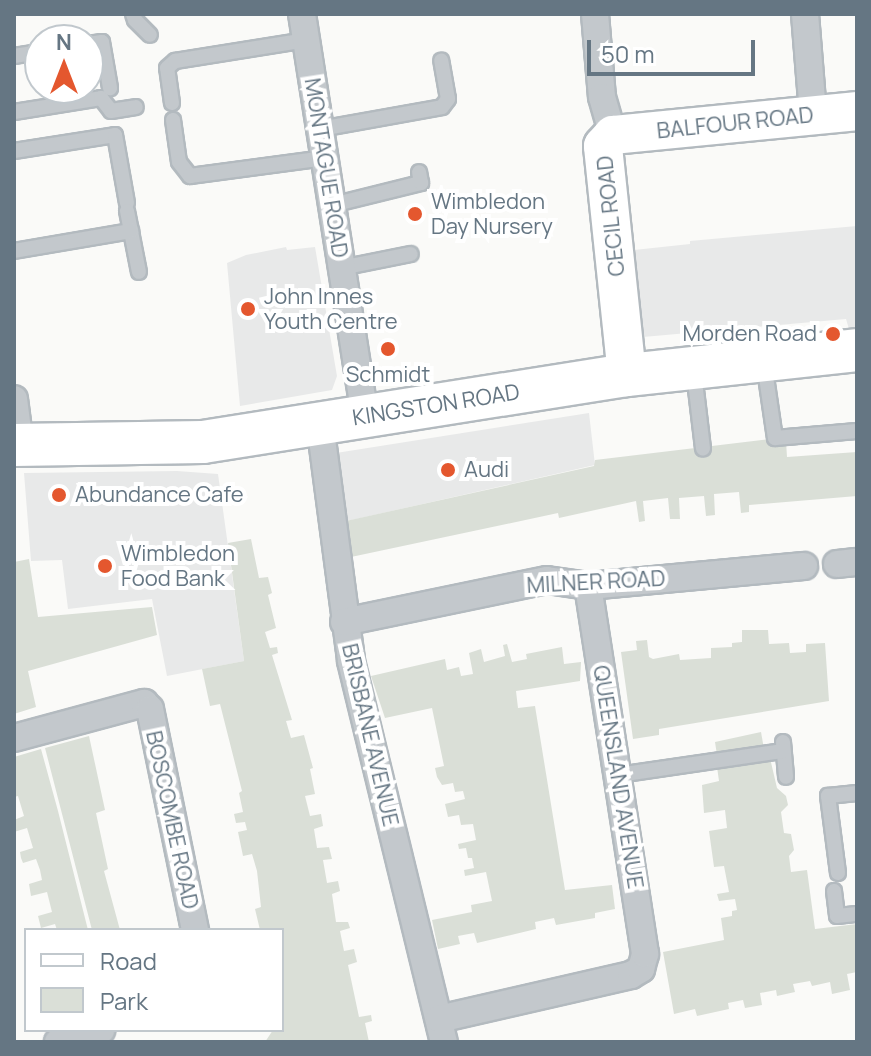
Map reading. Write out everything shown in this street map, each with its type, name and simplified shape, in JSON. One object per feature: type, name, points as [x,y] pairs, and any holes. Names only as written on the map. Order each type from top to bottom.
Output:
[{"type":"main road","name":"KINGSTON ROAD","points":[[17,445],[203,442],[627,375],[857,350]]},
{"type":"street","name":"MONTAGUE ROAD","points":[[302,14],[365,417]]},
{"type":"street","name":"CECIL ROAD","points":[[595,14],[602,97],[613,135],[603,146],[602,160],[627,375]]},
{"type":"street","points":[[805,14],[813,114]]},
{"type":"street","name":"BALFOUR ROAD","points":[[613,135],[857,111]]},
{"type":"street","points":[[14,399],[17,445]]},
{"type":"street","name":"BRISBANE AVENUE","points":[[320,424],[351,661],[441,1030]]},
{"type":"street","name":"MILNER ROAD","points":[[344,622],[547,580],[588,586],[804,566]]},
{"type":"street","name":"QUEENSLAND AVENUE","points":[[441,1030],[631,975],[641,969],[645,954],[588,586]]},
{"type":"street","name":"BOSCOMBE ROAD","points":[[14,738],[144,703],[150,709],[195,928]]},
{"type":"street","points":[[58,1042],[94,1032]]},
{"type":"lane","points":[[133,14],[150,35]]},
{"type":"lane","points":[[172,103],[167,68],[175,61],[306,40]]},
{"type":"lane","points":[[104,54],[110,88]]},
{"type":"lane","points":[[320,129],[442,107],[448,99],[441,61]]},
{"type":"lane","points":[[14,112],[101,98],[111,111],[136,107]]},
{"type":"lane","points":[[173,120],[179,162],[190,176],[325,158]]},
{"type":"lane","points":[[14,151],[115,135],[139,272]]},
{"type":"lane","points":[[332,205],[421,183],[419,172]]},
{"type":"lane","points":[[14,251],[131,231]]},
{"type":"lane","points":[[341,268],[411,254]]},
{"type":"lane","points":[[764,358],[775,438],[857,431]]},
{"type":"lane","points":[[693,367],[703,448]]},
{"type":"lane","points":[[618,775],[783,746],[786,777]]},
{"type":"lane","points":[[838,873],[828,796],[857,793]]},
{"type":"lane","points":[[834,891],[837,916],[857,914]]},
{"type":"shaded area","points":[[857,226],[857,356],[846,319],[643,337],[634,250],[690,244],[690,241]]},
{"type":"shaded area","points":[[286,247],[287,250],[315,247],[337,376],[332,390],[240,406],[227,263],[246,255]]},
{"type":"shaded area","points":[[589,413],[595,465],[343,522],[336,453]]},
{"type":"shaded area","points":[[177,471],[218,474],[244,661],[167,676],[152,599],[68,609],[62,560],[31,561],[24,473]]},
{"type":"green space","points":[[770,439],[770,443],[786,441],[787,457],[857,452],[857,496],[749,505],[749,512],[741,513],[739,492],[714,494],[715,515],[706,516],[704,496],[679,498],[680,519],[670,519],[668,498],[643,501],[645,521],[639,522],[636,501],[559,518],[558,513],[351,557],[346,521],[594,466],[595,460]]},
{"type":"green space","points":[[251,539],[259,578],[268,577],[272,593],[268,595],[276,628],[265,632],[270,648],[277,647],[278,653],[272,655],[292,720],[286,721],[291,738],[304,735],[313,768],[310,769],[315,794],[305,796],[310,816],[321,814],[323,826],[314,829],[317,848],[329,847],[332,859],[323,860],[327,883],[338,881],[340,891],[332,894],[336,922],[348,922],[350,928],[340,931],[344,951],[354,949],[357,962],[348,965],[359,1017],[371,1015],[372,1021],[365,1023],[369,1042],[265,1042],[272,1032],[284,1032],[284,928],[260,928],[255,909],[261,907],[257,871],[252,854],[243,856],[238,832],[247,830],[245,822],[236,823],[234,814],[243,812],[239,793],[242,791],[220,704],[210,706],[202,669],[244,661],[228,543]]},
{"type":"green space","points":[[29,559],[38,617],[152,607],[157,635],[28,671],[36,707],[14,714],[14,562]]},
{"type":"green space","points":[[742,630],[768,630],[769,644],[789,643],[790,653],[806,652],[806,644],[825,643],[829,701],[659,729],[659,735],[633,739],[621,652],[637,650],[636,641],[647,640],[649,657],[653,659],[679,654],[680,660],[711,658],[711,648],[732,647],[732,643],[742,642]]},
{"type":"green space","points":[[507,644],[512,662],[527,659],[526,654],[562,647],[564,664],[581,662],[580,681],[516,691],[518,708],[535,706],[565,890],[612,885],[615,909],[595,913],[595,918],[556,925],[554,918],[535,922],[536,929],[477,943],[474,933],[458,936],[460,944],[438,949],[432,920],[472,912],[471,905],[492,901],[486,872],[465,876],[464,870],[474,868],[472,858],[468,858],[466,848],[459,849],[458,844],[476,840],[473,824],[461,825],[459,815],[448,817],[445,804],[465,799],[463,791],[455,792],[453,783],[442,785],[437,777],[435,768],[444,766],[432,708],[385,718],[371,676],[445,659],[447,670],[459,667],[461,676],[473,674],[469,653],[481,649],[484,662],[505,656],[503,645]]},
{"type":"green space","points":[[761,732],[764,749],[717,755],[715,742]]},
{"type":"green space","points":[[89,736],[105,810],[96,813],[108,869],[104,871],[119,928],[91,928],[45,748]]},
{"type":"green space","points":[[41,749],[87,928],[56,928],[55,924],[41,928],[38,916],[52,912],[47,892],[31,896],[29,884],[42,880],[36,859],[23,863],[21,858],[20,852],[33,848],[27,828],[14,832],[14,820],[24,816],[18,796],[14,797],[14,757]]},
{"type":"green space","points":[[770,758],[777,788],[786,796],[788,805],[781,812],[784,833],[791,834],[794,850],[789,856],[791,872],[807,870],[815,929],[857,924],[857,972],[847,974],[850,990],[832,994],[830,982],[812,986],[810,981],[793,984],[795,992],[777,996],[776,990],[760,993],[762,1005],[745,1008],[743,1000],[728,1003],[729,1009],[697,1016],[695,1009],[674,1014],[663,952],[724,940],[721,918],[732,916],[732,911],[737,910],[735,899],[719,901],[717,894],[729,892],[724,866],[714,867],[709,831],[727,828],[725,810],[704,813],[702,785],[719,781],[717,767]]},
{"type":"place","name":"Wimbledon Day Nursery","points":[[415,214]]},
{"type":"place","name":"John Innes Youth Centre","points":[[248,309]]},
{"type":"place","name":"Morden Road","points":[[833,334]]},
{"type":"place","name":"Schmidt","points":[[388,349]]},
{"type":"place","name":"Audi","points":[[448,470]]},
{"type":"place","name":"Abundance Cafe","points":[[59,495]]},
{"type":"place","name":"Wimbledon Food Bank","points":[[105,566]]}]
